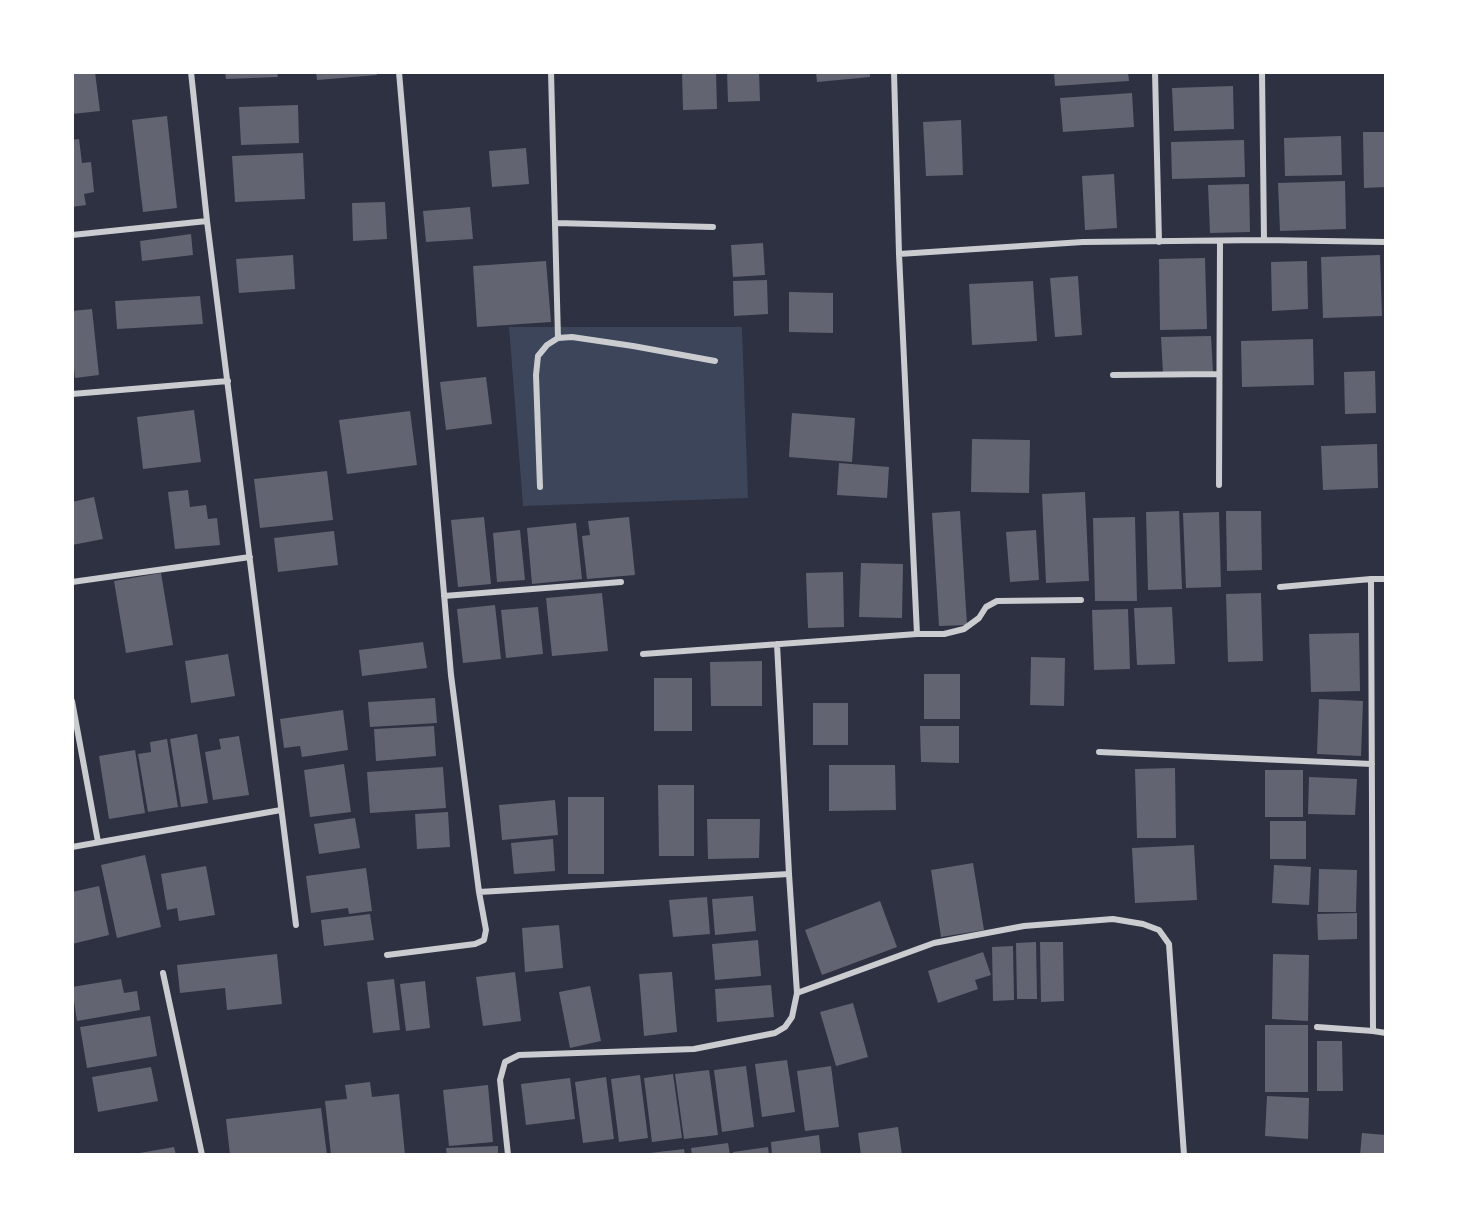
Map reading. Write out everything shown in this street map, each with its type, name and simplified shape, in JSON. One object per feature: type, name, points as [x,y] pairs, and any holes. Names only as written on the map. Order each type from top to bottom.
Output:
[{"type":"street","points":[[191,72],[207,221],[296,925]]},
{"type":"street","points":[[387,955],[475,944],[484,939],[486,930],[451,675],[399,72]]},
{"type":"street","points":[[551,72],[558,338]]},
{"type":"street","points":[[894,72],[899,254],[917,634]]},
{"type":"street","points":[[1155,72],[1159,242]]},
{"type":"street","points":[[1262,72],[1264,240]]},
{"type":"street","points":[[72,235],[207,221]]},
{"type":"street","points":[[556,223],[713,227]]},
{"type":"street","points":[[899,254],[1083,242],[1220,240],[1386,242]]},
{"type":"street","points":[[1219,485],[1220,240]]},
{"type":"street","points":[[540,487],[536,375],[538,356],[547,345],[558,338],[572,338],[715,361]]},
{"type":"street","points":[[1113,375],[1219,374]]},
{"type":"street","points":[[72,394],[228,381]]},
{"type":"street","points":[[72,582],[250,556]]},
{"type":"street","points":[[1371,579],[1373,1031]]},
{"type":"street","points":[[1280,587],[1386,579]]},
{"type":"street","points":[[444,596],[621,582]]},
{"type":"street","points":[[643,654],[944,634],[964,628],[979,618],[986,607],[997,601],[1081,600]]},
{"type":"street","points":[[508,1155],[500,1080],[506,1062],[519,1055],[694,1049],[775,1033],[785,1027],[792,1017],[797,993],[777,644]]},
{"type":"street","points":[[72,701],[98,842]]},
{"type":"street","points":[[1098,752],[1372,764]]},
{"type":"street","points":[[72,847],[281,810]]},
{"type":"street","points":[[479,892],[789,874]]},
{"type":"street","points":[[797,993],[934,943],[1024,926],[1113,919],[1143,924],[1159,930],[1169,944],[1184,1155]]},
{"type":"street","points":[[163,974],[202,1155]]},
{"type":"street","points":[[1317,1027],[1386,1033]]},
{"type":"shaded area","points":[[509,327],[742,327],[748,498],[523,506]]},
{"type":"building","points":[[72,72],[95,72],[100,111],[72,114]]},
{"type":"building","points":[[225,72],[277,72],[278,77],[226,79]]},
{"type":"building","points":[[316,72],[377,72],[377,75],[317,80]]},
{"type":"building","points":[[682,72],[716,72],[717,109],[683,110]]},
{"type":"building","points":[[727,72],[759,72],[760,101],[728,102]]},
{"type":"building","points":[[816,72],[870,72],[870,77],[817,82]]},
{"type":"building","points":[[1054,72],[1128,72],[1129,81],[1055,86]]},
{"type":"building","points":[[1233,86],[1234,129],[1174,131],[1172,88]]},
{"type":"building","points":[[1132,93],[1134,127],[1063,132],[1060,98]]},
{"type":"building","points":[[298,105],[299,143],[241,145],[239,107]]},
{"type":"building","points":[[167,116],[177,208],[143,212],[132,120]]},
{"type":"building","points":[[961,120],[963,175],[926,176],[923,122]]},
{"type":"building","points":[[1363,132],[1386,132],[1386,187],[1364,188]]},
{"type":"building","points":[[1341,136],[1342,175],[1285,176],[1284,138]]},
{"type":"building","points":[[79,139],[82,163],[91,162],[94,192],[84,194],[86,205],[72,207],[72,140]]},
{"type":"building","points":[[1244,140],[1245,177],[1172,179],[1171,142]]},
{"type":"building","points":[[526,148],[529,184],[492,187],[489,151]]},
{"type":"building","points":[[303,153],[305,199],[235,202],[232,156]]},
{"type":"building","points":[[1114,174],[1117,228],[1085,230],[1082,176]]},
{"type":"building","points":[[1345,181],[1346,229],[1280,231],[1278,183]]},
{"type":"building","points":[[1249,184],[1250,232],[1210,233],[1208,185]]},
{"type":"building","points":[[385,202],[387,239],[353,241],[352,203]]},
{"type":"building","points":[[470,207],[473,239],[426,242],[423,211]]},
{"type":"building","points":[[191,234],[193,255],[142,261],[140,241]]},
{"type":"building","points":[[763,243],[765,275],[733,277],[731,245]]},
{"type":"building","points":[[293,255],[295,289],[239,293],[236,259]]},
{"type":"building","points":[[1380,255],[1382,316],[1323,318],[1321,257]]},
{"type":"building","points":[[1205,258],[1207,329],[1160,330],[1159,259]]},
{"type":"building","points":[[546,261],[551,322],[477,327],[473,266]]},
{"type":"building","points":[[1307,261],[1308,309],[1272,311],[1271,262]]},
{"type":"building","points":[[1078,276],[1082,335],[1055,337],[1050,278]]},
{"type":"building","points":[[767,280],[768,314],[734,316],[733,281]]},
{"type":"building","points":[[1033,281],[1037,341],[972,345],[969,284]]},
{"type":"building","points":[[789,292],[833,293],[833,333],[789,332]]},
{"type":"building","points":[[200,296],[203,324],[117,329],[115,301]]},
{"type":"building","points":[[92,309],[99,375],[75,378],[74,368],[72,369],[72,311]]},
{"type":"building","points":[[1211,336],[1213,372],[1163,373],[1161,337]]},
{"type":"building","points":[[1313,339],[1314,385],[1242,387],[1241,341]]},
{"type":"building","points":[[1375,371],[1376,413],[1345,414],[1344,372]]},
{"type":"building","points":[[486,377],[492,424],[446,430],[440,382]]},
{"type":"building","points":[[194,410],[201,462],[143,469],[137,417]]},
{"type":"building","points":[[410,411],[417,465],[347,474],[339,420]]},
{"type":"building","points":[[792,413],[855,418],[852,462],[789,457]]},
{"type":"building","points":[[972,439],[1030,440],[1029,493],[971,492]]},
{"type":"building","points":[[1377,444],[1378,488],[1323,490],[1321,446]]},
{"type":"building","points":[[839,463],[889,467],[887,498],[837,495]]},
{"type":"building","points":[[327,471],[333,520],[260,528],[254,479]]},
{"type":"building","points":[[188,490],[190,507],[206,505],[208,519],[217,518],[220,545],[175,549],[168,492]]},
{"type":"building","points":[[1085,492],[1089,581],[1046,583],[1042,494]]},
{"type":"building","points":[[94,497],[103,539],[72,545],[72,502]]},
{"type":"building","points":[[960,511],[967,625],[939,626],[932,513]]},
{"type":"building","points":[[1179,511],[1182,589],[1148,590],[1146,512]]},
{"type":"building","points":[[1226,511],[1261,511],[1262,570],[1227,571]]},
{"type":"building","points":[[1219,512],[1221,587],[1186,588],[1183,513]]},
{"type":"building","points":[[484,517],[491,584],[458,587],[451,520]]},
{"type":"building","points":[[629,517],[635,575],[587,579],[582,536],[590,535],[588,521]]},
{"type":"building","points":[[1135,517],[1137,601],[1095,601],[1093,518]]},
{"type":"building","points":[[576,523],[582,579],[532,584],[527,528]]},
{"type":"building","points":[[520,530],[525,580],[497,582],[493,533]]},
{"type":"building","points":[[1036,530],[1039,580],[1010,582],[1006,532]]},
{"type":"building","points":[[334,531],[338,565],[278,572],[274,538]]},
{"type":"building","points":[[861,563],[903,564],[902,618],[859,617]]},
{"type":"building","points":[[843,572],[844,627],[808,628],[806,573]]},
{"type":"building","points":[[161,573],[173,645],[126,653],[114,581]]},
{"type":"building","points":[[602,593],[608,651],[552,656],[546,598]]},
{"type":"building","points":[[1261,593],[1263,661],[1228,662],[1226,594]]},
{"type":"building","points":[[495,605],[501,659],[463,663],[457,609]]},
{"type":"building","points":[[538,607],[543,654],[506,658],[501,610]]},
{"type":"building","points":[[1172,607],[1175,664],[1137,665],[1134,608]]},
{"type":"building","points":[[1128,609],[1130,669],[1094,670],[1092,610]]},
{"type":"building","points":[[1359,633],[1360,691],[1311,692],[1309,634]]},
{"type":"building","points":[[423,642],[427,668],[362,676],[359,650]]},
{"type":"building","points":[[228,654],[235,696],[191,703],[185,661]]},
{"type":"building","points":[[1031,657],[1065,658],[1064,706],[1030,705]]},
{"type":"building","points":[[762,661],[762,706],[711,706],[710,662]]},
{"type":"building","points":[[924,674],[960,674],[960,719],[924,719]]},
{"type":"building","points":[[654,678],[692,678],[692,731],[654,731]]},
{"type":"building","points":[[435,698],[437,723],[370,727],[368,702]]},
{"type":"building","points":[[1319,699],[1363,701],[1361,756],[1317,754]]},
{"type":"building","points":[[813,703],[848,703],[848,745],[813,745]]},
{"type":"building","points":[[343,710],[348,750],[302,757],[300,746],[284,748],[280,719]]},
{"type":"building","points":[[434,726],[436,756],[376,761],[374,729]]},
{"type":"building","points":[[920,726],[959,726],[959,763],[921,762]]},
{"type":"building","points":[[197,734],[208,803],[181,807],[170,739]]},
{"type":"building","points":[[239,736],[249,795],[213,800],[205,752],[221,749],[219,739]]},
{"type":"building","points":[[167,739],[178,807],[148,812],[138,754],[151,752],[150,742]]},
{"type":"building","points":[[135,750],[145,813],[109,819],[99,756]]},
{"type":"building","points":[[344,764],[351,812],[310,817],[304,770]]},
{"type":"building","points":[[829,765],[895,765],[896,810],[829,811]]},
{"type":"building","points":[[443,767],[446,808],[370,813],[367,772]]},
{"type":"building","points":[[1175,768],[1176,838],[1137,838],[1135,769]]},
{"type":"building","points":[[1265,770],[1303,770],[1303,817],[1265,817]]},
{"type":"building","points":[[1309,777],[1357,779],[1355,815],[1308,814]]},
{"type":"building","points":[[658,785],[694,785],[694,856],[659,856]]},
{"type":"building","points":[[568,797],[604,797],[604,874],[568,874]]},
{"type":"building","points":[[555,800],[558,835],[502,840],[499,805]]},
{"type":"building","points":[[448,812],[450,847],[417,849],[415,814]]},
{"type":"building","points":[[355,818],[360,848],[319,854],[314,824]]},
{"type":"building","points":[[707,819],[760,819],[759,858],[708,859]]},
{"type":"building","points":[[1270,821],[1306,821],[1306,859],[1270,859]]},
{"type":"building","points":[[553,839],[555,871],[514,874],[511,843]]},
{"type":"building","points":[[1194,845],[1197,900],[1135,903],[1132,848]]},
{"type":"building","points":[[145,855],[161,927],[117,938],[101,865]]},
{"type":"building","points":[[973,863],[984,930],[941,937],[931,870]]},
{"type":"building","points":[[1274,865],[1311,867],[1309,905],[1272,903]]},
{"type":"building","points":[[206,866],[215,915],[179,921],[177,908],[167,910],[161,874]]},
{"type":"building","points":[[366,868],[372,911],[349,914],[348,908],[311,913],[306,876]]},
{"type":"building","points":[[1319,869],[1357,870],[1356,912],[1318,912]]},
{"type":"building","points":[[99,886],[109,935],[72,944],[72,892]]},
{"type":"building","points":[[753,896],[756,931],[715,935],[712,899]]},
{"type":"building","points":[[707,897],[710,934],[673,937],[669,900]]},
{"type":"building","points":[[880,901],[897,947],[822,975],[805,930]]},
{"type":"building","points":[[1357,913],[1357,939],[1318,940],[1317,914]]},
{"type":"building","points":[[370,914],[374,940],[324,946],[321,920]]},
{"type":"building","points":[[559,925],[563,968],[525,972],[522,928]]},
{"type":"building","points":[[758,940],[761,976],[715,980],[712,944]]},
{"type":"building","points":[[1036,942],[1037,999],[1017,999],[1016,943]]},
{"type":"building","points":[[1040,942],[1063,942],[1064,1001],[1041,1002]]},
{"type":"building","points":[[1013,946],[1014,1000],[993,1001],[992,947]]},
{"type":"building","points":[[983,952],[991,975],[975,980],[978,989],[938,1003],[928,971]]},
{"type":"building","points":[[277,954],[282,1004],[227,1010],[225,988],[180,993],[177,965]]},
{"type":"building","points":[[1273,954],[1309,955],[1308,1021],[1272,1019]]},
{"type":"building","points":[[515,972],[521,1021],[483,1026],[476,977]]},
{"type":"building","points":[[672,972],[677,1032],[644,1036],[639,974]]},
{"type":"building","points":[[121,979],[124,993],[137,991],[140,1010],[77,1021],[72,987]]},
{"type":"building","points":[[394,979],[400,1030],[373,1033],[367,982]]},
{"type":"building","points":[[425,981],[430,1028],[406,1031],[400,984]]},
{"type":"building","points":[[771,985],[774,1017],[717,1022],[715,989]]},
{"type":"building","points":[[590,986],[601,1041],[570,1048],[559,992]]},
{"type":"building","points":[[853,1003],[868,1057],[836,1066],[820,1012]]},
{"type":"building","points":[[150,1016],[157,1056],[87,1068],[80,1027]]},
{"type":"building","points":[[1265,1025],[1308,1025],[1308,1092],[1265,1092]]},
{"type":"building","points":[[1317,1041],[1342,1041],[1343,1091],[1317,1091]]},
{"type":"building","points":[[787,1060],[795,1112],[762,1117],[755,1064]]},
{"type":"building","points":[[746,1066],[754,1127],[722,1132],[714,1070]]},
{"type":"building","points":[[831,1066],[839,1127],[805,1131],[797,1071]]},
{"type":"building","points":[[151,1067],[158,1101],[98,1112],[92,1077]]},
{"type":"building","points":[[709,1070],[718,1135],[684,1139],[675,1074]]},
{"type":"building","points":[[673,1074],[682,1138],[652,1142],[644,1078]]},
{"type":"building","points":[[640,1075],[648,1138],[619,1142],[611,1079]]},
{"type":"building","points":[[606,1077],[614,1139],[583,1143],[575,1082]]},
{"type":"building","points":[[570,1078],[575,1119],[526,1125],[521,1084]]},
{"type":"building","points":[[370,1082],[372,1097],[399,1094],[405,1155],[331,1155],[325,1101],[347,1099],[345,1085]]},
{"type":"building","points":[[488,1085],[493,1142],[449,1146],[443,1090]]},
{"type":"building","points":[[1267,1096],[1309,1098],[1308,1139],[1265,1136]]},
{"type":"building","points":[[321,1108],[327,1155],[230,1155],[226,1119]]},
{"type":"building","points":[[898,1127],[902,1155],[861,1155],[858,1133]]},
{"type":"building","points":[[1362,1133],[1386,1135],[1386,1155],[1360,1155]]},
{"type":"building","points":[[819,1135],[821,1155],[772,1155],[771,1142]]},
{"type":"building","points":[[728,1143],[730,1155],[692,1155],[691,1148]]},
{"type":"building","points":[[498,1146],[498,1155],[447,1155],[446,1148]]},
{"type":"building","points":[[174,1147],[176,1155],[134,1155],[134,1154]]},
{"type":"building","points":[[768,1147],[769,1155],[733,1155],[733,1152]]},
{"type":"building","points":[[684,1149],[685,1155],[650,1155],[650,1153]]}]
